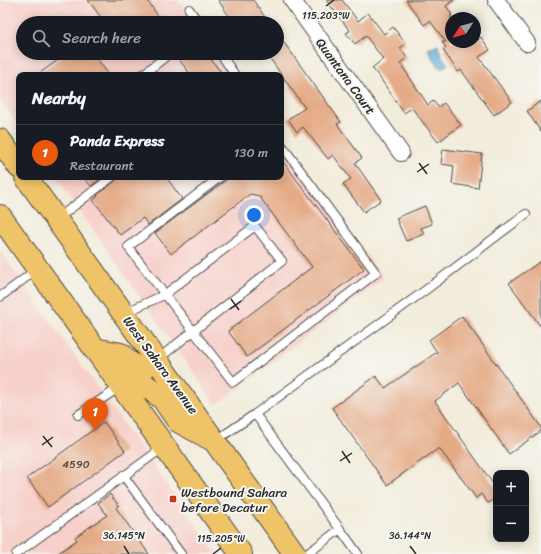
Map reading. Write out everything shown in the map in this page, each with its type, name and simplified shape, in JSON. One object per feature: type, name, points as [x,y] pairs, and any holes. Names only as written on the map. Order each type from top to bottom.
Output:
[{"type":"main road","points":[[0,140],[16,163]]},
{"type":"main road","name":"West Sahara Avenue","points":[[28,180],[295,554]]},
{"type":"main road","points":[[0,216],[240,554]]},
{"type":"main road","points":[[94,349],[121,354],[130,363],[142,369],[157,359]]},
{"type":"main road","points":[[121,386],[134,382],[144,384],[163,399],[178,421],[215,442]]},
{"type":"street","name":"Quantana Court","points":[[292,0],[401,153]]},
{"type":"street","points":[[496,0],[527,43]]},
{"type":"lane","points":[[189,8],[194,16]]},
{"type":"lane","points":[[146,72],[161,60]]},
{"type":"lane","points":[[225,60],[233,72]]},
{"type":"lane","points":[[216,180],[128,247],[233,382],[376,273],[284,148]]},
{"type":"lane","points":[[57,219],[108,180]]},
{"type":"lane","points":[[215,442],[526,214]]},
{"type":"lane","points":[[124,314],[164,295],[255,226],[282,261],[157,359]]},
{"type":"lane","points":[[0,297],[38,269]]},
{"type":"lane","points":[[78,415],[121,386]]},
{"type":"lane","points":[[255,414],[358,554]]},
{"type":"lane","points":[[16,554],[164,447]]},
{"type":"lane","points":[[124,475],[181,554]]},
{"type":"lane","points":[[307,554],[340,529]]},
{"type":"shaded area","points":[[0,0],[178,0],[190,16],[16,16],[16,60],[223,60],[232,72],[16,72],[16,122],[0,99]]},
{"type":"shaded area","points":[[284,143],[384,278],[216,405],[58,180],[284,180]]},
{"type":"shaded area","points":[[0,251],[140,447],[217,554],[0,554]]},
{"type":"water","points":[[438,45],[441,54],[447,63],[447,65],[441,69],[433,59],[428,49]]},
{"type":"building","points":[[88,0],[147,0],[158,16],[100,16]]},
{"type":"building","points":[[218,0],[253,0],[264,16],[229,16]]},
{"type":"building","points":[[326,0],[342,0],[358,21],[368,13],[384,34],[393,27],[406,44],[400,48],[407,58],[400,63],[428,105],[433,101],[438,107],[444,103],[461,125],[438,142],[412,108],[404,113],[372,68],[383,59],[366,36],[355,44],[346,33],[350,31]]},
{"type":"building","points":[[406,0],[454,0],[446,6],[450,12],[445,12],[445,41],[430,21],[424,25]]},
{"type":"building","points":[[481,37],[490,50],[479,57],[512,102],[494,115],[461,70],[458,72],[443,50],[446,48],[481,48]]},
{"type":"building","points":[[284,43],[341,122],[337,124],[362,158],[355,163],[381,200],[364,212],[343,184],[351,179],[333,155],[328,159],[303,127],[297,132],[288,119],[305,108],[284,78],[284,72],[279,72],[271,60],[284,60]]},
{"type":"building","points":[[58,60],[98,60],[107,72],[41,72]]},
{"type":"building","points":[[179,60],[211,60],[221,72],[189,72]]},
{"type":"building","points":[[541,101],[541,132],[527,111]]},
{"type":"building","points":[[443,149],[482,154],[478,188],[452,184],[454,166],[441,164]]},
{"type":"building","points":[[284,163],[364,269],[247,357],[228,331],[312,267],[259,196],[250,194],[171,254],[155,233],[226,180],[284,180]]},
{"type":"building","points":[[86,180],[99,180],[91,186]]},
{"type":"building","points":[[168,180],[182,199],[148,225],[143,218],[120,235],[93,200],[115,181]]},
{"type":"building","points":[[425,206],[432,224],[421,228],[424,234],[406,241],[396,218]]},
{"type":"building","points":[[541,261],[541,327],[509,283]]},
{"type":"building","points":[[462,316],[541,427],[541,431],[509,454],[459,383],[435,401],[493,484],[493,500],[488,503],[481,494],[476,498],[439,448],[387,485],[332,408],[376,376],[385,388],[437,352],[429,340]]},
{"type":"building","points":[[104,422],[125,451],[48,507],[27,478]]},
{"type":"building","points":[[110,494],[119,506],[116,508],[149,554],[57,554],[77,540],[75,537],[107,515],[98,503]]},
{"type":"place","name":"Panda Express","points":[[95,431]]},
{"type":"place","name":"Westbound Sahara before Decatur","points":[[173,499]]}]
